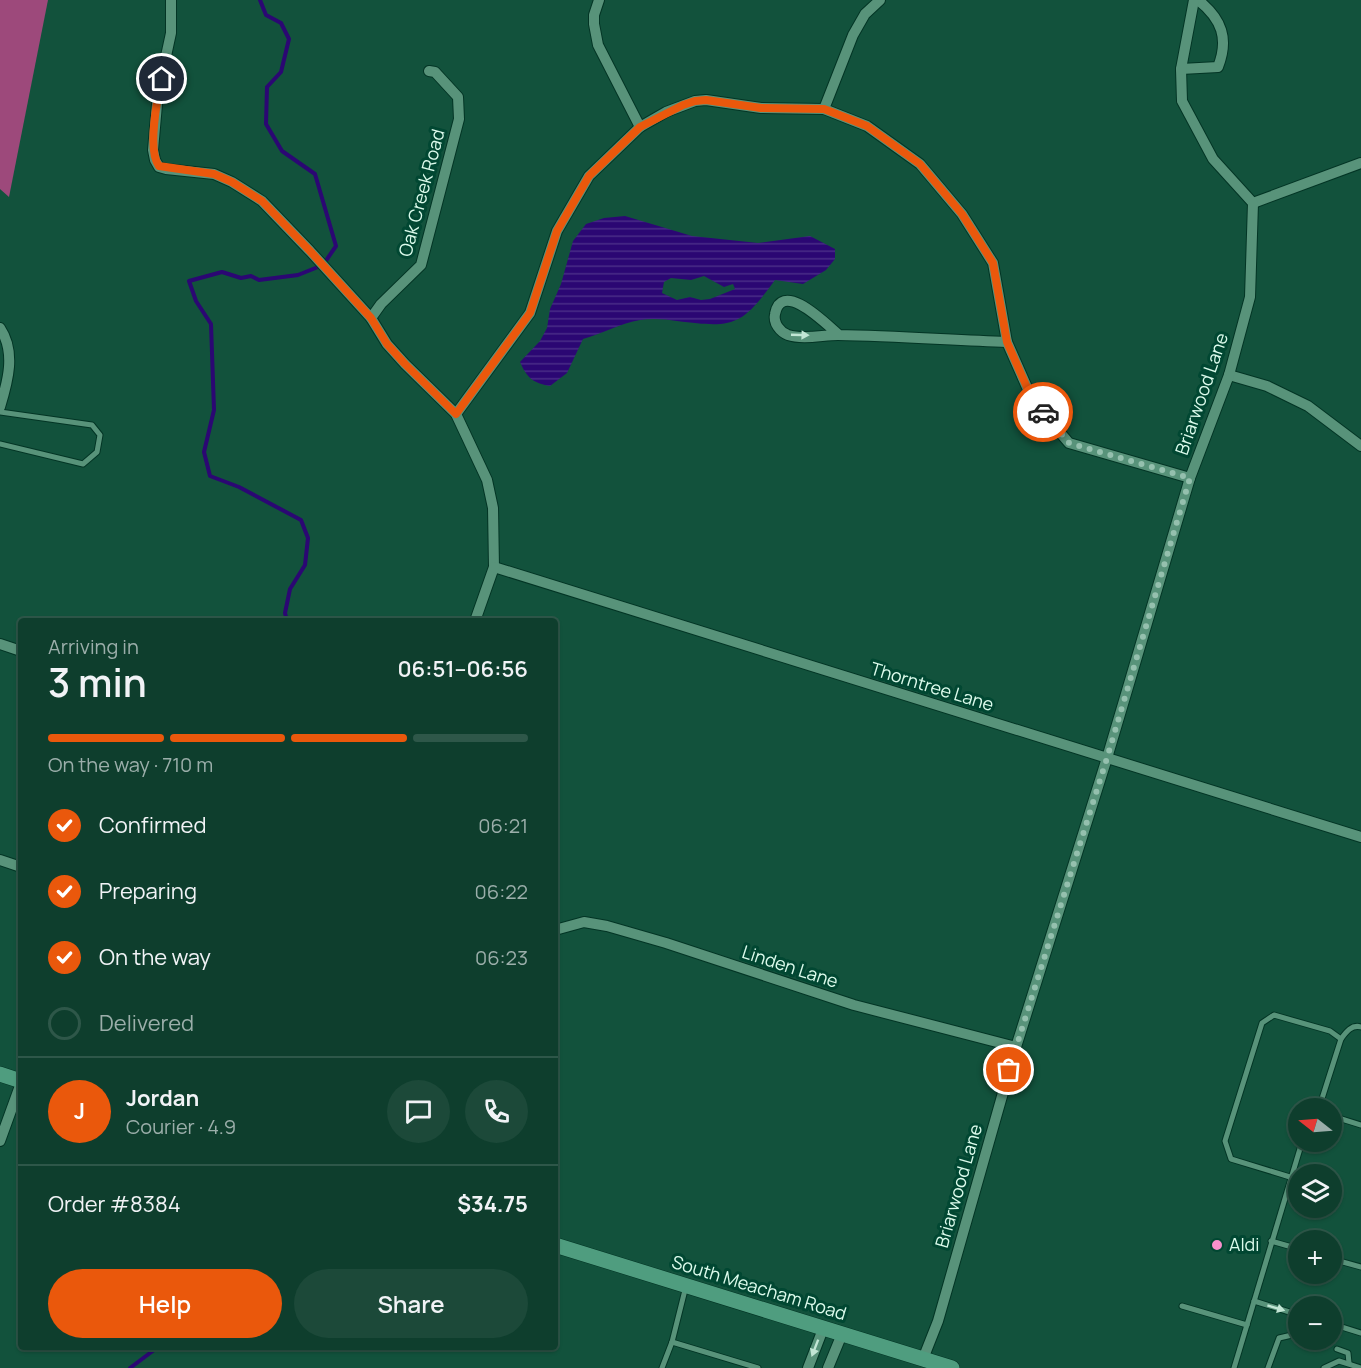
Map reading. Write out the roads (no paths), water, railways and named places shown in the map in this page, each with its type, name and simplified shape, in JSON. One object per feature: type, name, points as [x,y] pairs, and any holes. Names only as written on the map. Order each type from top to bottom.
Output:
[{"type":"main road","points":[[0,1074],[18,1081]]},
{"type":"main road","name":"South Meacham Road","points":[[558,1246],[952,1368]]},
{"type":"street","points":[[171,0],[171,33],[158,93],[154,160],[159,166],[214,174],[232,182],[262,201],[371,318],[387,344],[456,414],[487,480],[493,508],[494,567],[476,618]]},
{"type":"street","points":[[599,0],[594,15],[598,45],[640,127]]},
{"type":"street","points":[[824,109],[853,35],[865,14],[880,0]]},
{"type":"street","points":[[1180,69],[1218,67],[1224,51],[1223,32],[1209,9],[1196,0],[1180,69],[1182,101],[1213,159],[1253,203],[1361,163]]},
{"type":"street","name":"Oak Creek Road","points":[[371,318],[381,304],[421,265],[459,119],[458,97],[435,72],[429,71]]},
{"type":"street","points":[[456,414],[530,313],[557,231],[589,176],[640,127],[666,112],[695,101],[706,100],[761,108],[824,109],[867,126],[920,164],[962,214],[993,263],[1007,342],[1033,401],[1069,443],[1190,478]]},
{"type":"street","name":"Briarwood Lane","points":[[924,1359],[938,1321],[1016,1047],[1107,758],[1190,478],[1229,375],[1250,297],[1253,203]]},
{"type":"street","points":[[839,335],[798,303],[788,301],[782,303],[775,311],[775,322],[782,332],[793,336],[839,335],[1007,342]]},
{"type":"street","points":[[0,407],[9,378],[10,362],[3,332]]},
{"type":"street","points":[[1229,375],[1267,386],[1308,406],[1361,446]]},
{"type":"street","name":"Thorntree Lane","points":[[494,567],[1361,837]]},
{"type":"street","points":[[0,644],[18,650]]},
{"type":"street","points":[[0,860],[18,866]]},
{"type":"street","name":"Linden Lane","points":[[558,929],[584,922],[607,926],[854,1005],[1016,1047]]},
{"type":"street","points":[[0,1141],[18,1090]]},
{"type":"street","points":[[808,1368],[823,1329]]},
{"type":"street","points":[[828,1368],[842,1334]]},
{"type":"lane","points":[[0,412],[92,425],[100,435],[97,452],[83,464],[0,444]]},
{"type":"lane","points":[[1288,1176],[1231,1159],[1225,1140],[1262,1023],[1274,1015],[1330,1031],[1341,1039]]},
{"type":"lane","points":[[1322,1098],[1341,1039],[1348,1029],[1361,1027]]},
{"type":"lane","points":[[1342,1119],[1361,1125]]},
{"type":"lane","points":[[1234,1368],[1288,1184]]},
{"type":"lane","points":[[1271,1241],[1288,1246]]},
{"type":"lane","points":[[1342,1262],[1361,1267]]},
{"type":"lane","points":[[662,1368],[672,1342],[686,1286]]},
{"type":"lane","points":[[1254,1301],[1288,1312]]},
{"type":"lane","points":[[1182,1306],[1247,1325]]},
{"type":"lane","points":[[1342,1327],[1361,1333]]},
{"type":"lane","points":[[1268,1368],[1280,1338],[1288,1336]]},
{"type":"lane","points":[[672,1342],[758,1368]]},
{"type":"lane","points":[[1340,1350],[1348,1353],[1348,1363]]},
{"type":"lane","points":[[1324,1368],[1339,1361],[1360,1368]]},
{"type":"waterway","points":[[260,0],[266,15],[281,23],[289,39],[281,72],[267,87],[266,124],[282,151],[315,174],[336,246],[323,265],[298,275],[259,280],[251,276],[241,278],[222,272],[189,281],[196,301],[211,324],[214,410],[204,452],[210,476],[239,487],[301,520],[308,538],[305,565],[290,589],[285,613],[286,618]]},
{"type":"waterway","points":[[130,1368],[154,1350]]},
{"type":"place","name":"Aldi","points":[[1217,1245]]}]
